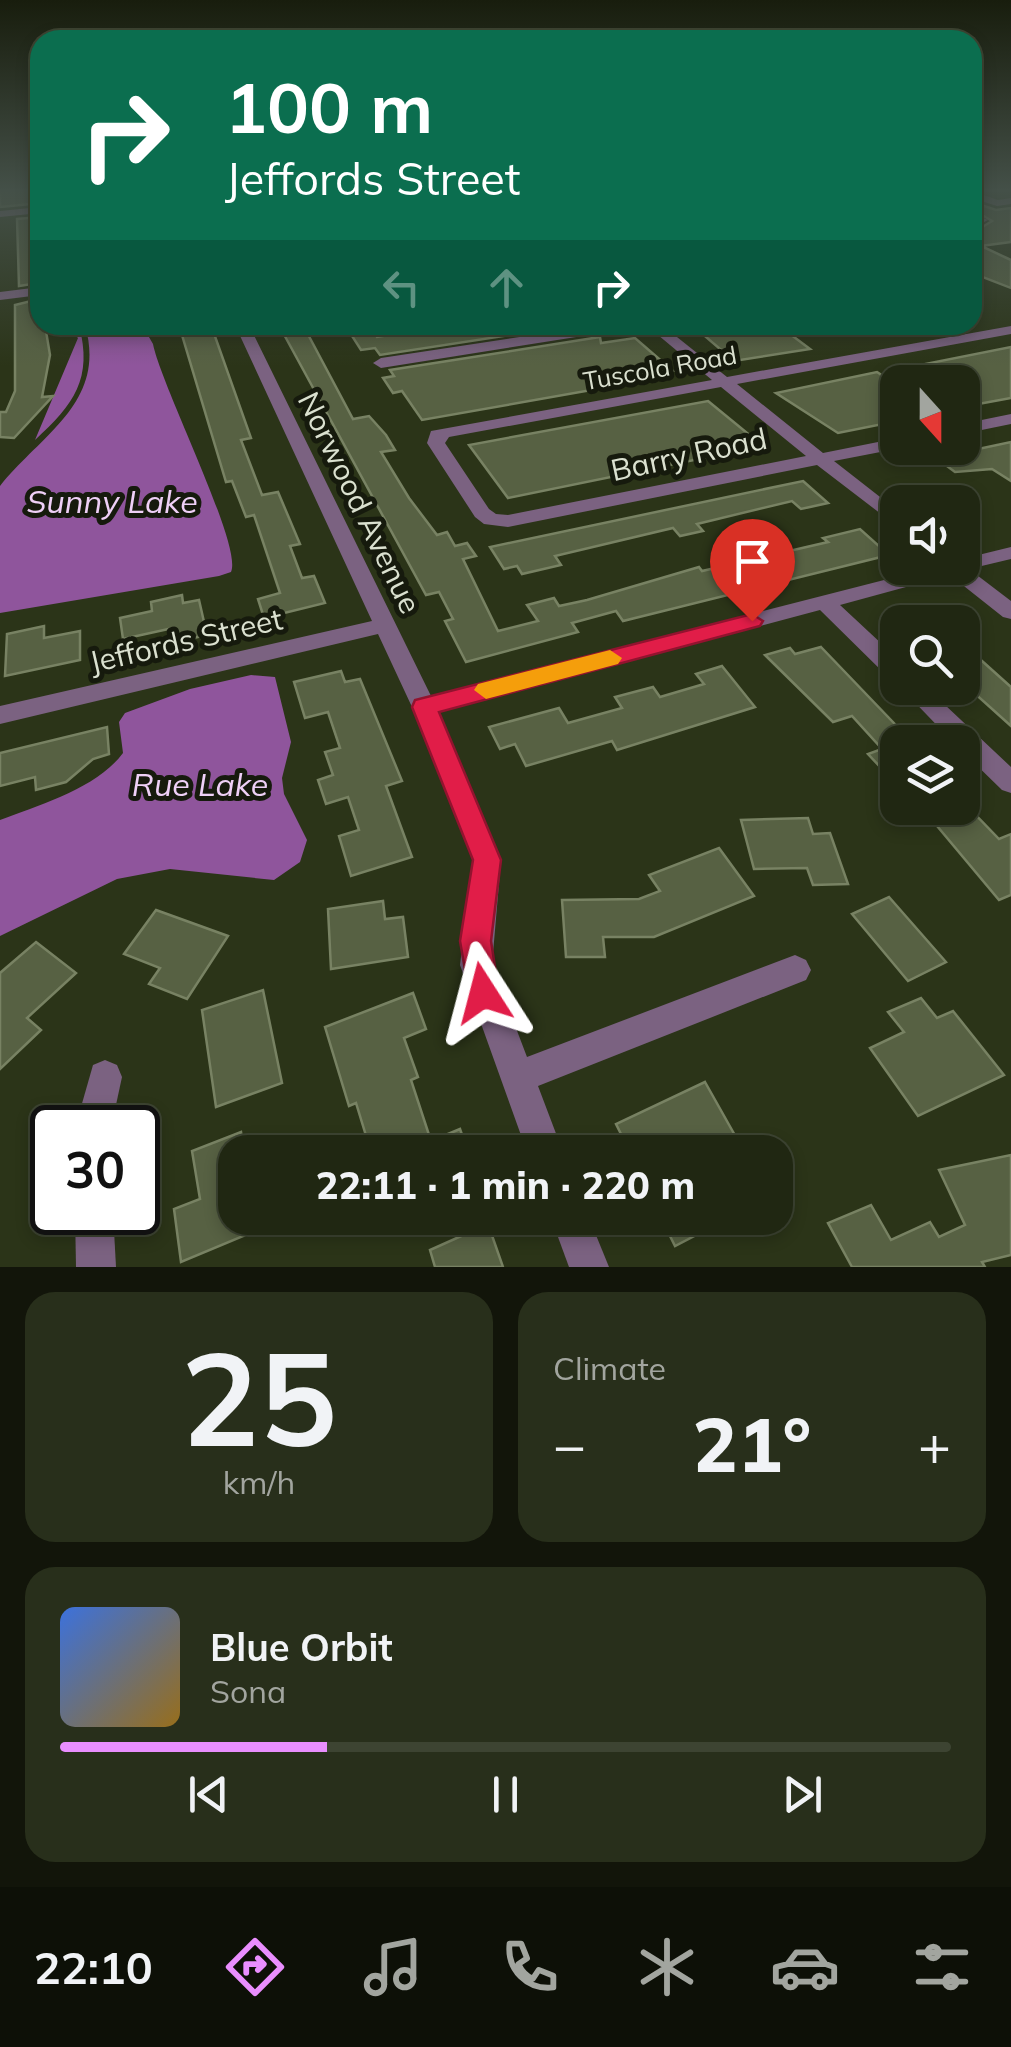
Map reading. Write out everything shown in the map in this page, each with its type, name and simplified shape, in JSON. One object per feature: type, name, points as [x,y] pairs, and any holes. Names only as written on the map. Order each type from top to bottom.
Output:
[{"type":"street","points":[[0,296],[30,292]]},
{"type":"street","name":"Tuscola Road","points":[[491,520],[436,443],[437,436],[1011,330]]},
{"type":"street","name":"Norwood Avenue","points":[[247,335],[424,707],[487,860],[476,965],[538,1135]]},
{"type":"street","points":[[382,363],[563,335]]},
{"type":"street","points":[[665,335],[880,508]]},
{"type":"street","points":[[980,426],[1011,419]]},
{"type":"street","name":"Barry Road","points":[[491,520],[508,520],[880,446]]},
{"type":"street","points":[[980,561],[1011,553]]},
{"type":"street","points":[[424,707],[889,585]]},
{"type":"street","points":[[976,585],[1011,612]]},
{"type":"street","points":[[824,602],[880,656]]},
{"type":"street","name":"Jeffords Street","points":[[0,715],[386,625]]},
{"type":"street","points":[[931,705],[1011,783]]},
{"type":"street","points":[[516,1078],[796,970]]},
{"type":"street","points":[[99,1105],[105,1078]]},
{"type":"street","points":[[95,1235],[96,1267]]},
{"type":"street","points":[[577,1235],[590,1267]]},
{"type":"water","points":[[75,335],[81,335],[84,361],[77,389],[35,440],[78,338]]},
{"type":"water","name":"Sunny Lake","points":[[86,335],[148,335],[214,500],[231,557],[231,572],[0,613],[0,486],[52,432],[79,396],[87,375]]},
{"type":"water","name":"Rue Lake","points":[[251,675],[275,677],[291,742],[282,778],[284,794],[307,840],[300,862],[274,880],[170,869],[117,879],[0,936],[0,820],[67,794],[112,765],[123,753],[119,722],[125,713],[190,689]]},
{"type":"building","points":[[18,248],[30,248],[30,284],[19,286]]},
{"type":"building","points":[[982,248],[1011,260],[1011,288],[982,277]]},
{"type":"building","points":[[30,301],[30,335],[47,335],[50,355],[42,397],[53,396],[14,438],[0,437],[0,412],[6,412],[15,391],[15,305]]},
{"type":"building","points":[[182,335],[215,335],[251,438],[241,440],[262,495],[278,492],[300,544],[290,546],[302,578],[314,576],[325,603],[264,618],[258,599],[280,593],[254,515],[246,517],[232,481],[226,482]]},
{"type":"building","points":[[284,335],[308,335],[353,419],[369,416],[386,435],[395,450],[381,452],[437,535],[447,532],[455,546],[467,543],[476,556],[463,559],[498,631],[538,621],[527,605],[554,598],[559,606],[587,600],[699,567],[702,571],[828,542],[823,538],[860,529],[880,547],[880,557],[623,621],[616,611],[572,623],[578,632],[466,662],[445,621],[453,619],[439,592],[426,595]]},
{"type":"building","points":[[351,335],[509,335],[380,355],[375,348],[361,350]]},
{"type":"building","points":[[704,335],[791,335],[810,349],[734,361]]},
{"type":"building","points":[[600,337],[601,343],[635,338],[673,371],[660,373],[665,377],[422,420],[402,391],[393,393],[383,378],[394,376],[390,370]]},
{"type":"building","points":[[1011,347],[1011,398],[980,404],[980,365],[925,364]]},
{"type":"building","points":[[877,372],[880,425],[838,433],[776,393]]},
{"type":"building","points":[[708,401],[763,446],[508,498],[469,445]]},
{"type":"building","points":[[1011,442],[1011,481],[992,469],[955,472],[946,465],[980,465],[980,449]]},
{"type":"building","points":[[803,481],[828,503],[801,509],[792,501],[697,524],[703,531],[680,536],[673,528],[555,556],[561,565],[522,574],[517,566],[504,569],[490,547]]},
{"type":"building","points":[[182,595],[183,603],[199,600],[207,635],[175,642],[173,628],[123,639],[120,618],[152,611],[151,602]]},
{"type":"building","points":[[44,626],[44,638],[80,631],[80,660],[5,676],[7,634]]},
{"type":"building","points":[[821,647],[896,725],[880,725],[880,747],[852,716],[833,722],[765,655],[790,648],[795,654]]},
{"type":"building","points":[[980,659],[1011,687],[1011,726],[980,698]]},
{"type":"building","points":[[722,666],[755,707],[617,750],[612,741],[526,766],[515,744],[500,749],[489,727],[559,708],[568,723],[622,708],[615,697],[653,687],[660,697],[704,684],[696,674]]},
{"type":"building","points":[[341,671],[345,682],[360,679],[402,781],[386,786],[412,857],[351,876],[339,836],[359,830],[348,797],[326,804],[318,780],[333,775],[325,752],[340,748],[328,712],[305,718],[294,682]]},
{"type":"building","points":[[107,727],[109,754],[93,759],[66,782],[36,790],[35,777],[0,786],[0,753]]},
{"type":"building","points":[[880,750],[880,767],[868,754]]},
{"type":"building","points":[[808,818],[813,834],[830,833],[848,884],[813,885],[807,868],[754,869],[741,820]]},
{"type":"building","points":[[980,819],[999,839],[1011,834],[1011,895],[999,900],[936,825],[980,825]]},
{"type":"building","points":[[719,848],[754,896],[654,937],[603,937],[605,957],[566,957],[562,900],[639,899],[660,891],[649,875]]},
{"type":"building","points":[[889,897],[946,962],[908,981],[852,914]]},
{"type":"building","points":[[383,901],[385,919],[403,917],[408,957],[331,969],[328,909]]},
{"type":"building","points":[[156,910],[228,936],[187,999],[149,984],[160,968],[124,954]]},
{"type":"building","points":[[36,942],[76,973],[27,1018],[41,1030],[0,1069],[0,973]]},
{"type":"building","points":[[263,990],[282,1083],[216,1107],[202,1010]]},
{"type":"building","points":[[413,993],[426,1029],[404,1038],[418,1077],[411,1080],[429,1135],[366,1135],[356,1103],[349,1106],[325,1027]]},
{"type":"building","points":[[921,998],[937,1018],[953,1011],[1004,1075],[918,1116],[870,1048],[904,1032],[888,1012]]},
{"type":"building","points":[[705,1082],[735,1135],[622,1135],[616,1124]]},
{"type":"building","points":[[218,1141],[218,1235],[245,1235],[181,1262],[174,1209],[200,1199],[192,1151]]},
{"type":"building","points":[[1011,1155],[1011,1255],[982,1262],[985,1267],[852,1267],[828,1223],[871,1205],[891,1240],[930,1222],[939,1237],[965,1225],[939,1170]]},
{"type":"building","points":[[463,1235],[492,1235],[503,1267],[435,1267],[430,1250]]},
{"type":"building","points":[[670,1235],[696,1235],[675,1246]]},
{"type":"slow traffic","points":[[486,690],[610,658]]},
{"type":"route","points":[[483,993],[476,965],[476,941],[487,860],[424,707],[752,621]]}]
